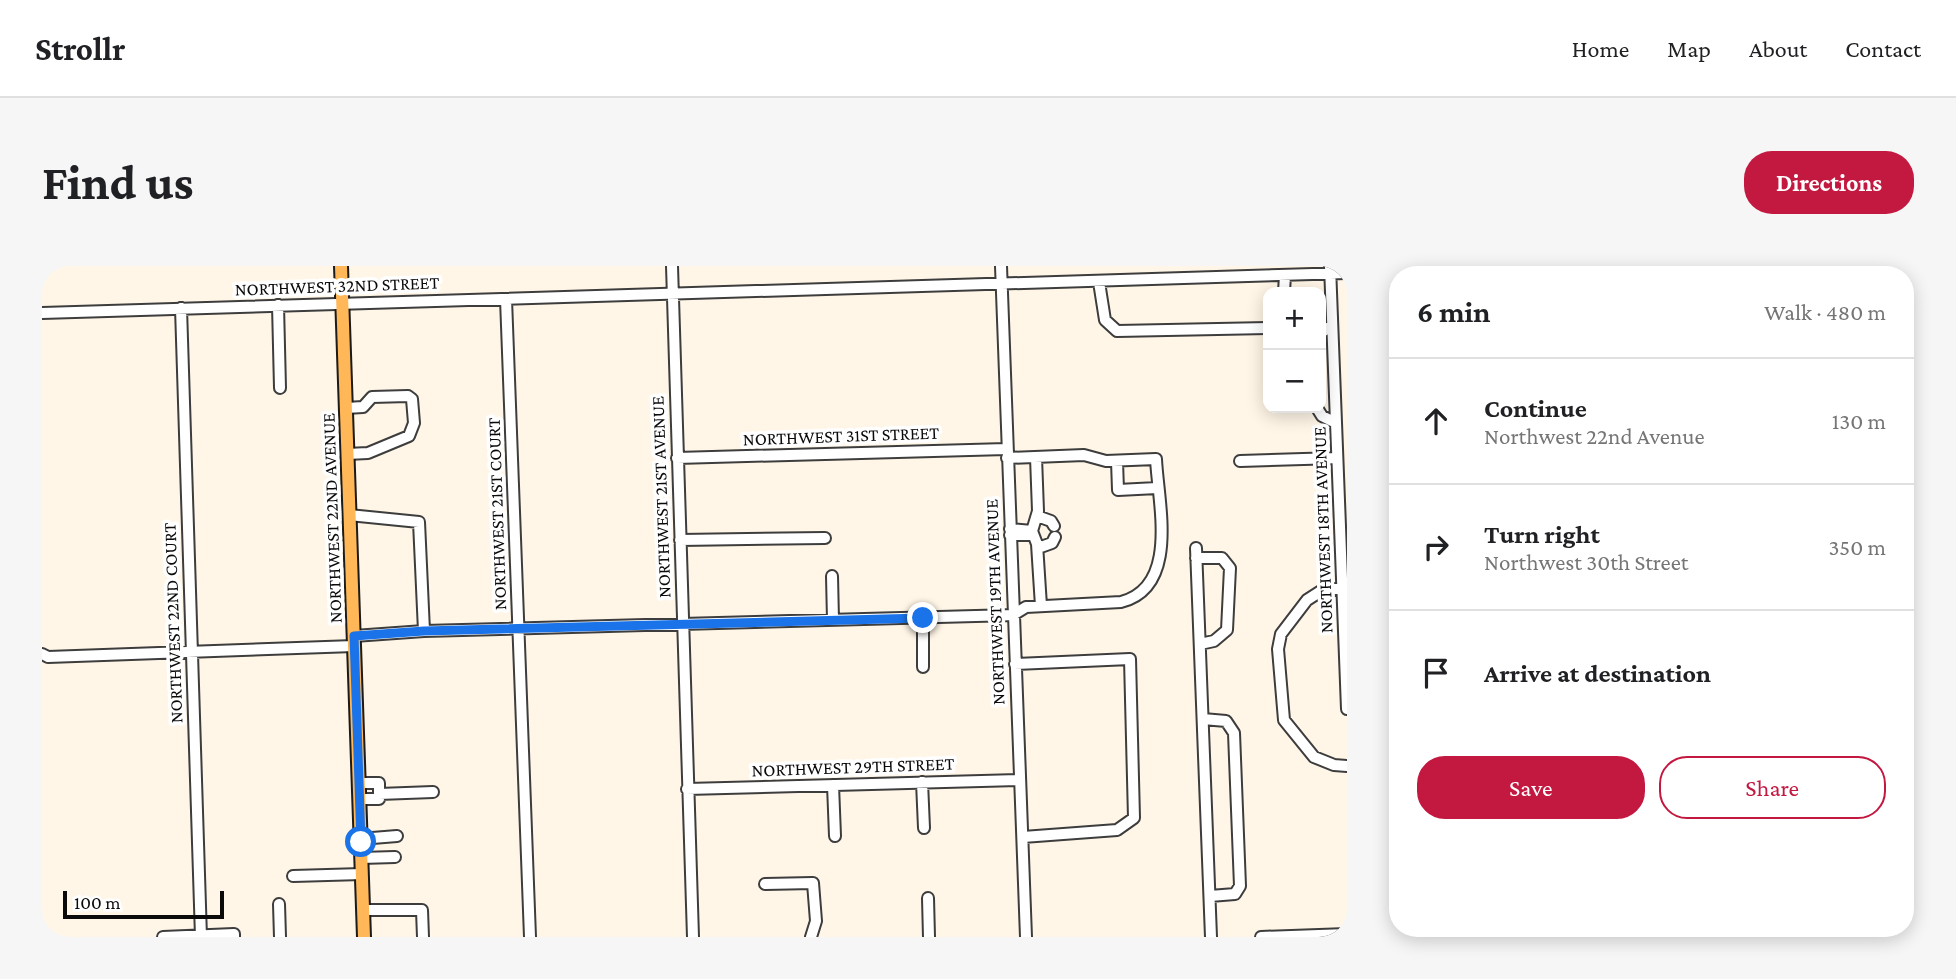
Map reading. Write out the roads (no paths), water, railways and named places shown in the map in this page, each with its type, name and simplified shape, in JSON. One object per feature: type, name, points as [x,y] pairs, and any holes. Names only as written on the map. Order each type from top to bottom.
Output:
[{"type":"main road","name":"NORTHWEST 22ND AVENUE","points":[[341,266],[364,937]]},
{"type":"street","name":"NORTHWEST 21ST AVENUE","points":[[671,266],[693,937]]},
{"type":"street","name":"NORTHWEST 19TH AVENUE","points":[[1001,266],[1026,937]]},
{"type":"street","name":"NORTHWEST 32ND STREET","points":[[42,313],[342,302],[673,296],[1099,282],[1285,275],[1330,270],[1347,273]]},
{"type":"street","name":"NORTHWEST 18TH AVENUE","points":[[1330,270],[1332,325],[1341,405],[1336,423],[1344,537],[1342,588],[1347,709]]},
{"type":"street","points":[[1284,287],[1285,275]]},
{"type":"street","points":[[1099,282],[1105,320],[1117,331],[1263,328]]},
{"type":"street","points":[[756,293],[756,305]]},
{"type":"street","name":"NORTHWEST 21ST COURT","points":[[506,299],[530,937]]},
{"type":"street","points":[[278,305],[280,388]]},
{"type":"street","name":"NORTHWEST 22ND COURT","points":[[181,308],[201,936]]},
{"type":"street","points":[[1326,329],[1332,325]]},
{"type":"street","points":[[345,408],[363,407],[372,397],[408,397],[412,399],[414,423],[410,436],[368,453],[347,454]]},
{"type":"street","points":[[1320,413],[1336,423]]},
{"type":"street","name":"NORTHWEST 31ST STREET","points":[[677,458],[1006,454],[1036,457],[1084,454],[1117,461],[1156,459],[1157,488]]},
{"type":"street","points":[[1036,457],[1037,516],[1032,531],[1038,548],[1041,606]]},
{"type":"street","points":[[1240,461],[1337,458]]},
{"type":"street","points":[[42,654],[48,657],[192,653],[354,641],[424,631],[1013,615],[1026,607],[1121,602],[1143,591],[1154,576],[1160,557],[1157,488],[1118,490],[1117,461]]},
{"type":"street","points":[[349,515],[411,519],[420,524],[424,631]]},
{"type":"street","points":[[1037,516],[1055,531],[1052,543],[1038,548]]},
{"type":"street","points":[[1010,532],[1032,531]]},
{"type":"street","points":[[680,540],[825,538]]},
{"type":"street","points":[[1199,644],[1214,642],[1227,630],[1230,568],[1222,558],[1196,553],[1199,644],[1210,896],[1211,937]]},
{"type":"street","points":[[832,576],[833,620]]},
{"type":"street","points":[[1342,588],[1321,591],[1307,600],[1281,634],[1278,649],[1284,720],[1314,757],[1334,765],[1347,766]]},
{"type":"street","points":[[923,618],[923,667]]},
{"type":"street","points":[[1015,664],[1130,659],[1134,818],[1117,830],[1023,837]]},
{"type":"street","points":[[1203,719],[1226,721],[1234,733],[1240,886],[1235,894],[1210,896]]},
{"type":"street","name":"NORTHWEST 29TH STREET","points":[[687,789],[1020,780]]},
{"type":"street","points":[[922,782],[924,828]]},
{"type":"street","points":[[359,783],[379,783],[379,799],[359,799]]},
{"type":"street","points":[[833,785],[835,836]]},
{"type":"street","points":[[379,794],[433,792]]},
{"type":"street","points":[[360,839],[397,836]]},
{"type":"street","points":[[361,858],[395,857]]},
{"type":"street","points":[[293,876],[362,874]]},
{"type":"street","points":[[765,884],[813,883],[816,921],[811,937]]},
{"type":"street","points":[[928,898],[929,937]]},
{"type":"street","points":[[279,904],[280,937]]},
{"type":"street","points":[[363,910],[422,910],[423,937]]},
{"type":"street","points":[[1261,937],[1347,933]]},
{"type":"street","points":[[163,937],[234,934],[234,937]]}]
